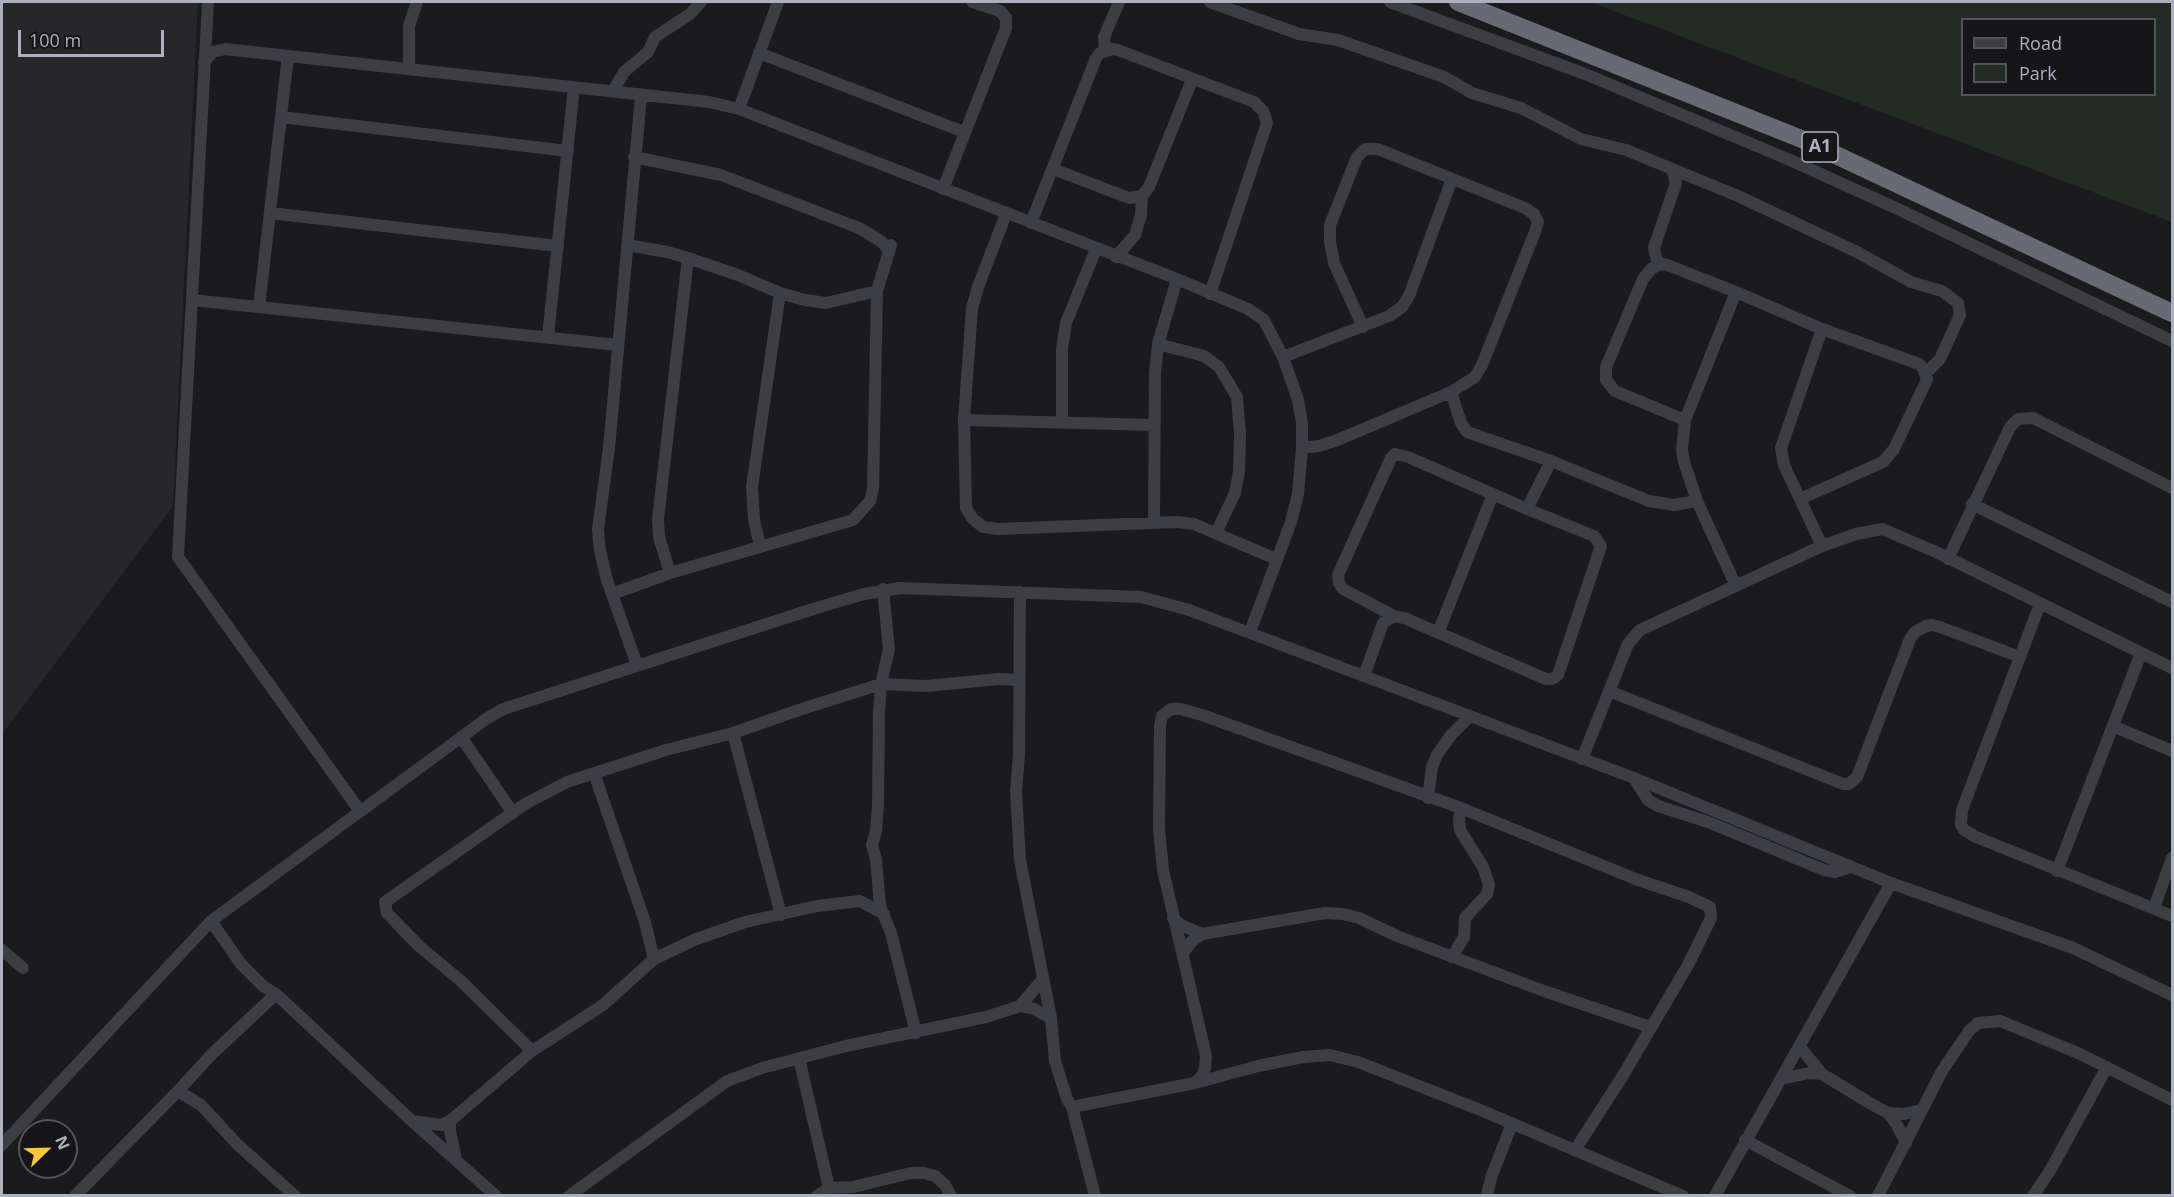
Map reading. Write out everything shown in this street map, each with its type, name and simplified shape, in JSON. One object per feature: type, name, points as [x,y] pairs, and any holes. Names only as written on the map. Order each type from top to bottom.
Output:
[{"type":"highway","name":"A1","points":[[1458,2],[1804,140],[2172,313]]},
{"type":"street","points":[[208,2],[178,557],[360,811]]},
{"type":"street","points":[[410,69],[409,26],[417,2]]},
{"type":"street","points":[[614,91],[624,72],[648,52],[655,37],[690,14],[701,2]]},
{"type":"street","points":[[739,109],[778,2]]},
{"type":"street","points":[[943,189],[1006,28],[1006,18],[1000,11],[972,2]]},
{"type":"street","points":[[1106,51],[1104,37],[1119,2]]},
{"type":"street","points":[[1210,2],[1299,34],[1338,40],[1428,71],[1472,93],[1521,108],[1581,139],[1626,150],[1738,196],[1857,252],[1911,282],[1942,291],[1958,303],[1960,315],[1940,359],[1926,373]]},
{"type":"street","points":[[1390,2],[1585,74],[1790,160],[1900,210],[2172,341]]},
{"type":"street","points":[[204,62],[213,52],[225,49],[709,102],[739,109],[1177,279],[1248,309],[1264,320],[1283,357],[1298,400],[1302,423],[1298,494],[1291,522],[1250,632]]},
{"type":"street","points":[[1030,223],[1096,58],[1106,51],[1118,50],[1254,102],[1263,111],[1267,123],[1210,294]]},
{"type":"street","points":[[759,53],[964,132]]},
{"type":"street","points":[[260,307],[288,56]]},
{"type":"street","points":[[1116,257],[1135,235],[1141,215],[1142,196],[1149,188],[1192,80]]},
{"type":"street","points":[[548,337],[574,87]]},
{"type":"street","points":[[637,665],[612,594],[600,551],[598,529],[609,448],[641,96]]},
{"type":"street","points":[[281,117],[568,150]]},
{"type":"street","points":[[1302,448],[1335,441],[1451,392],[1475,377],[1538,222],[1534,214],[1526,208],[1378,149],[1365,149],[1357,158],[1330,225],[1334,263],[1363,327]]},
{"type":"street","points":[[612,594],[670,573],[853,520],[870,501],[873,489],[877,291],[891,245],[888,250],[882,242],[859,228],[721,175],[634,157]]},
{"type":"street","points":[[1053,169],[1129,198],[1142,196]]},
{"type":"street","points":[[1658,265],[1654,248],[1676,183],[1672,170]]},
{"type":"street","points":[[1283,357],[1363,327],[1402,308],[1409,296],[1452,179]]},
{"type":"street","points":[[270,213],[558,246]]},
{"type":"street","points":[[1006,214],[972,308],[964,420],[966,508],[972,518],[983,527],[998,529],[1177,522],[1194,524],[1276,559]]},
{"type":"street","points":[[627,245],[688,258],[738,275],[780,293],[826,303],[877,291]]},
{"type":"street","points":[[1062,423],[1062,349],[1065,323],[1096,249]]},
{"type":"street","points":[[670,573],[659,537],[658,519],[688,258]]},
{"type":"street","points":[[1685,420],[1615,391],[1606,380],[1606,367],[1643,279],[1651,268],[1658,265],[1665,264],[1822,329],[1919,364],[1926,373],[1927,379],[1894,449],[1883,462],[1800,499]]},
{"type":"street","points":[[1154,523],[1155,373],[1158,344],[1177,279]]},
{"type":"street","points":[[1736,586],[1697,501],[1682,450],[1685,420],[1737,292]]},
{"type":"street","points":[[760,546],[754,520],[752,487],[780,293]]},
{"type":"street","points":[[192,300],[617,345]]},
{"type":"street","points":[[1822,329],[1781,448],[1784,465],[1822,546]]},
{"type":"street","points":[[1158,344],[1204,356],[1219,366],[1237,397],[1240,434],[1239,472],[1235,493],[1216,532]]},
{"type":"street","points":[[1451,392],[1461,423],[1467,432],[1551,461],[1650,501],[1674,505],[1697,501]]},
{"type":"street","points":[[1948,559],[2010,427],[2018,419],[2033,418],[2172,488]]},
{"type":"street","points":[[964,420],[1154,425]]},
{"type":"street","points":[[1400,454],[1492,494],[1594,536],[1601,546],[1558,675],[1552,679],[1546,680],[1404,618],[1394,616],[1343,589],[1339,583],[1338,575],[1391,458],[1400,454]]},
{"type":"street","points":[[1527,509],[1551,461]]},
{"type":"street","points":[[1438,633],[1492,494]]},
{"type":"street","points":[[1972,504],[2172,602]]},
{"type":"street","points":[[1582,759],[1628,645],[1640,630],[1822,546],[1856,534],[1882,529],[1934,550],[1948,559],[2172,668]]},
{"type":"street","points":[[2,1145],[211,921],[460,736],[503,709],[823,606],[884,589],[919,587],[1141,597],[1189,610],[1634,778],[1892,883],[2073,948],[2172,994]]},
{"type":"street","points":[[884,589],[889,649],[881,684],[878,804],[876,831],[872,845],[876,859],[880,906],[916,1033]]},
{"type":"street","points":[[1020,592],[1016,791],[1020,860],[1051,1018],[1055,1061],[1067,1100],[1072,1107],[1095,1196]]},
{"type":"street","points":[[2040,604],[1962,810],[1961,825],[1969,834],[2172,916]]},
{"type":"street","points":[[1364,676],[1383,623],[1394,616]]},
{"type":"street","points":[[1610,691],[1838,784],[1849,784],[1859,772],[1910,639],[1915,632],[1932,625],[2020,657]]},
{"type":"street","points":[[2057,871],[2141,653]]},
{"type":"street","points":[[532,1051],[461,981],[419,946],[387,913],[385,902],[513,813],[567,782],[666,750],[733,734],[881,684],[926,686],[1019,680]]},
{"type":"street","points":[[1195,1083],[1202,1076],[1206,1056],[1162,870],[1159,828],[1159,757],[1162,716],[1171,709],[1181,709],[1202,715],[1461,808],[1710,907],[1711,918],[1688,965],[1622,1077],[1575,1150]]},
{"type":"street","points":[[1428,798],[1432,767],[1437,755],[1451,735],[1470,716]]},
{"type":"street","points":[[2113,726],[2172,751]]},
{"type":"street","points":[[733,734],[781,915]]},
{"type":"street","points":[[460,736],[513,813]]},
{"type":"street","points":[[594,773],[645,922],[654,959]]},
{"type":"street","points":[[1634,778],[1648,800],[1658,806],[1708,822],[1824,870],[1835,872],[1851,867]]},
{"type":"street","points":[[1452,957],[1464,937],[1465,918],[1487,894],[1489,885],[1483,867],[1460,830],[1461,808]]},
{"type":"street","points":[[1769,849],[1775,836]]},
{"type":"street","points":[[2154,908],[2172,858]]},
{"type":"street","points":[[412,1121],[441,1125],[450,1121],[532,1051],[603,1005],[654,959],[721,929],[817,906],[860,901],[867,896],[877,882]]},
{"type":"street","points":[[1715,1196],[1892,883]]},
{"type":"street","points":[[860,901],[884,914]]},
{"type":"street","points":[[1183,953],[1191,942],[1202,934],[1325,913],[1343,914],[1359,918],[1397,936],[1544,991],[1650,1027]]},
{"type":"street","points":[[1173,918],[1181,925],[1202,934]]},
{"type":"street","points":[[211,921],[241,964],[263,986],[276,994],[496,1196]]},
{"type":"street","points":[[2,950],[23,968]]},
{"type":"street","points":[[1020,1006],[1043,979]]},
{"type":"street","points":[[75,1196],[212,1054],[276,994]]},
{"type":"street","points":[[569,1196],[727,1081],[762,1068],[846,1046],[986,1017],[1020,1006],[1034,1009],[1051,1018]]},
{"type":"street","points":[[1878,1196],[1942,1071],[1969,1031],[1978,1023],[2000,1021],[2107,1067],[2172,1100]]},
{"type":"street","points":[[1800,1047],[1822,1074],[1888,1113],[1906,1143]]},
{"type":"street","points":[[1072,1107],[1195,1083],[1303,1057],[1330,1055],[1358,1062],[1683,1196]]},
{"type":"street","points":[[1206,1056],[1213,1065],[1229,1074]]},
{"type":"street","points":[[799,1058],[829,1188]]},
{"type":"street","points":[[2033,1196],[2107,1067]]},
{"type":"street","points":[[1781,1079],[1809,1073],[1822,1074]]},
{"type":"street","points":[[178,1091],[201,1105],[237,1144],[296,1196]]},
{"type":"street","points":[[1888,1113],[1904,1114],[1921,1110]]},
{"type":"street","points":[[450,1121],[456,1159]]},
{"type":"street","points":[[1487,1194],[1512,1124]]},
{"type":"street","points":[[1745,1140],[1850,1196]]},
{"type":"street","points":[[817,1196],[829,1188],[853,1187],[911,1173],[935,1176],[945,1185],[951,1196]]},
{"type":"shaded area","points":[[2,2],[198,2],[173,506],[2,734]]},
{"type":"green space","points":[[1590,2],[2172,2],[2172,222]]}]
